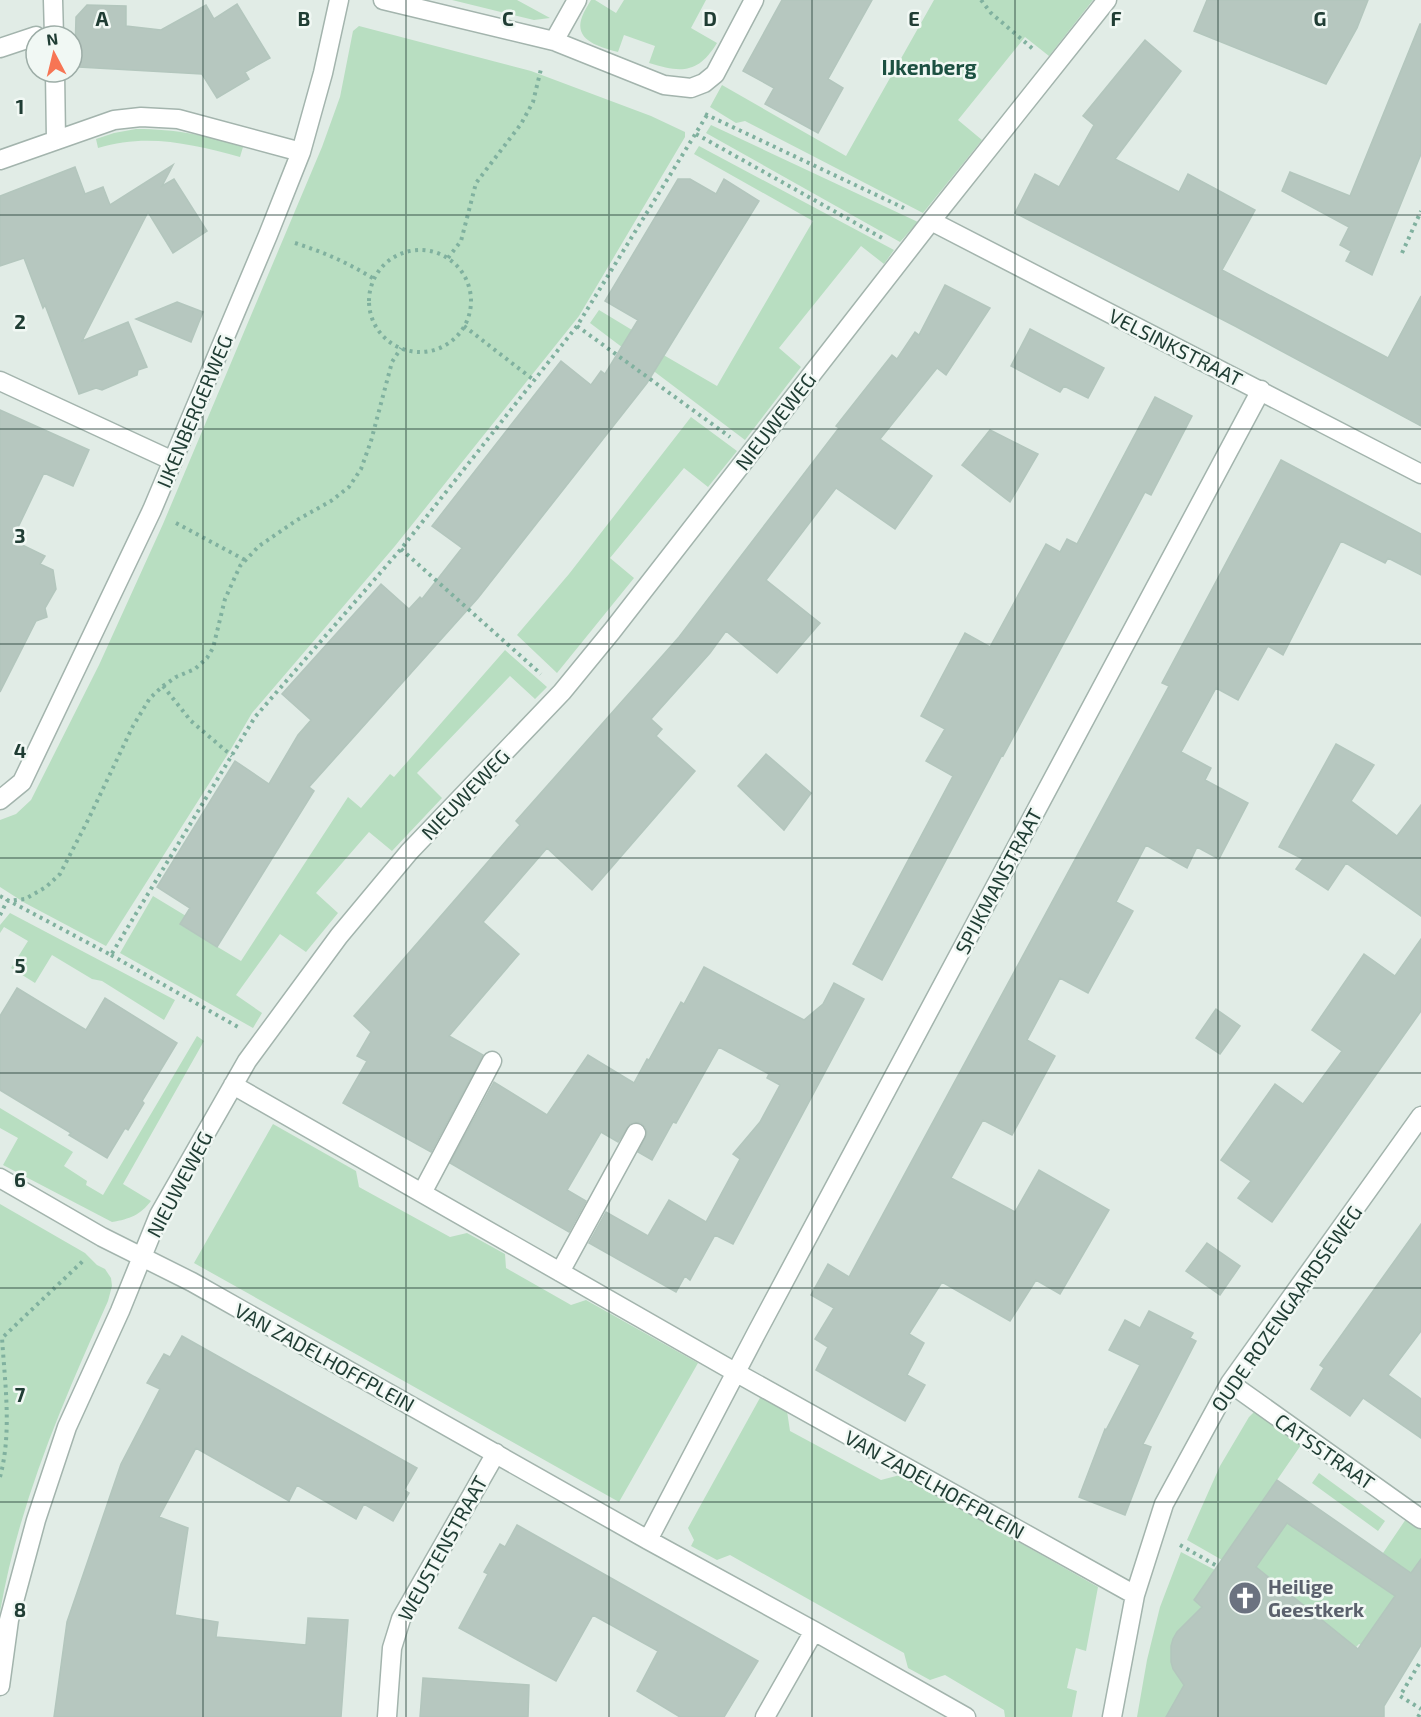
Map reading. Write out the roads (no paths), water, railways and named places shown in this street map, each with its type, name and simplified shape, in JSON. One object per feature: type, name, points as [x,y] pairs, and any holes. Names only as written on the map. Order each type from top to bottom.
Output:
[{"type":"street","points":[[53,0],[54,24]]},
{"type":"street","name":"IJKENBERGERWEG","points":[[0,800],[22,782],[152,510],[301,152],[323,73],[339,0]]},
{"type":"street","points":[[383,0],[554,41],[664,85],[691,88],[704,83],[715,74],[754,0]]},
{"type":"street","points":[[554,41],[578,0]]},
{"type":"street","name":"NIEUWEWEG","points":[[0,1686],[9,1620],[40,1509],[67,1427],[120,1311],[159,1215],[247,1061],[339,936],[409,852],[562,692],[612,631],[931,221],[1107,0]]},
{"type":"street","points":[[0,48],[24,41]]},
{"type":"street","points":[[55,84],[56,140]]},
{"type":"street","points":[[0,160],[114,120],[153,117],[178,119],[301,152]]},
{"type":"street","name":"VELSINKSTRAAT","points":[[931,221],[1421,474]]},
{"type":"street","points":[[0,381],[172,461]]},
{"type":"street","name":"SPIJKMANSTRAAT","points":[[735,1372],[1261,390]]},
{"type":"street","points":[[422,1193],[492,1061]]},
{"type":"street","name":"VAN ZADELHOFFPLEIN","points":[[233,1086],[735,1372],[1135,1595]]},
{"type":"street","name":"OUDE ROZENGAARDSEWEG","points":[[1112,1717],[1135,1595],[1164,1503],[1230,1383],[1421,1116]]},
{"type":"street","points":[[560,1272],[636,1133]]},
{"type":"street","name":"VAN ZADELHOFFPLEIN","points":[[0,1178],[102,1237],[192,1282],[966,1717]]},
{"type":"street","points":[[648,1540],[735,1372]]},
{"type":"street","name":"CATSSTRAAT","points":[[1230,1383],[1421,1519]]},
{"type":"street","name":"WEUSTENSTRAAT","points":[[387,1717],[392,1648],[401,1619],[496,1453]]},
{"type":"street","points":[[765,1717],[814,1631]]},
{"type":"place","name":"Heilige Geestkerk","points":[[1245,1598]]},
{"type":"district","name":"IJkenberg","points":[[929,66]]}]
